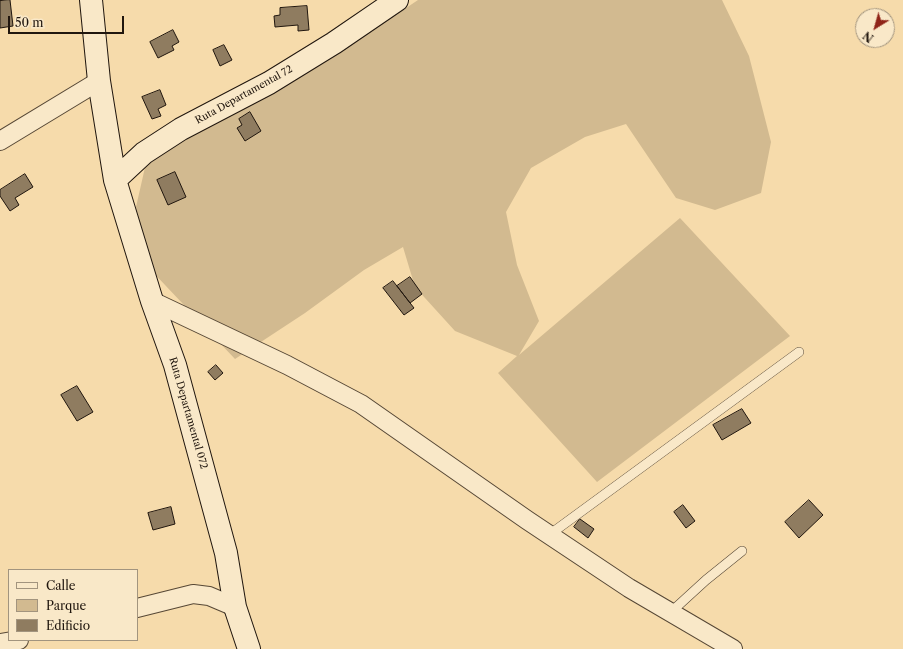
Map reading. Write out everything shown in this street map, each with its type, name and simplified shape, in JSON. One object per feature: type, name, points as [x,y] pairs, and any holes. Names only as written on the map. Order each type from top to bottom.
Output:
[{"type":"main road","name":"Ruta Departamental 072","points":[[91,0],[99,80],[115,180],[152,301],[175,365],[224,545],[235,607],[249,649]]},
{"type":"main road","name":"Ruta Departamental 72","points":[[115,180],[144,153],[181,129],[269,83],[334,43],[397,0]]},
{"type":"street","points":[[0,141],[99,80]]},
{"type":"street","points":[[152,301],[287,365],[361,404],[549,535],[629,588],[733,649]]},
{"type":"street","points":[[138,608],[193,594],[209,596],[235,607]]},
{"type":"street","points":[[0,643],[14,641]]},
{"type":"lane","points":[[549,535],[799,352]]},
{"type":"lane","points":[[671,612],[706,580],[742,551]]},
{"type":"green space","points":[[418,0],[722,0],[749,56],[771,142],[761,193],[715,210],[676,198],[626,124],[585,137],[531,168],[506,212],[517,265],[539,321],[519,355],[680,218],[790,336],[597,482],[498,373],[517,356],[455,331],[415,287],[403,247],[364,270],[305,313],[235,359],[148,267],[136,207],[146,163],[194,133],[258,100],[324,63]]},
{"type":"building","points":[[10,0],[13,26],[0,28],[0,1]]},
{"type":"building","points":[[307,6],[309,30],[298,31],[298,25],[275,27],[274,16],[280,15],[280,8]]},
{"type":"building","points":[[173,30],[179,42],[172,46],[174,50],[158,58],[150,42]]},
{"type":"building","points":[[224,45],[232,60],[220,66],[213,50]]},
{"type":"building","points":[[160,90],[166,105],[158,109],[161,116],[152,119],[142,97]]},
{"type":"building","points":[[250,112],[261,131],[245,141],[237,128],[242,125],[239,119]]},
{"type":"building","points":[[175,172],[186,197],[168,205],[157,180]]},
{"type":"building","points":[[25,174],[33,187],[15,198],[19,205],[10,211],[0,196],[0,190]]},
{"type":"building","points":[[410,277],[422,294],[410,303],[397,286]]},
{"type":"building","points":[[393,281],[414,308],[404,315],[383,288]]},
{"type":"building","points":[[216,365],[223,373],[215,380],[208,372]]},
{"type":"building","points":[[77,386],[93,412],[77,421],[61,395]]},
{"type":"building","points":[[742,409],[751,423],[722,440],[713,425]]},
{"type":"building","points":[[809,500],[823,515],[799,538],[785,522]]},
{"type":"building","points":[[683,505],[695,521],[686,528],[674,512]]},
{"type":"building","points":[[171,507],[175,524],[153,530],[148,513]]},
{"type":"building","points":[[580,519],[594,529],[588,538],[574,527]]}]
